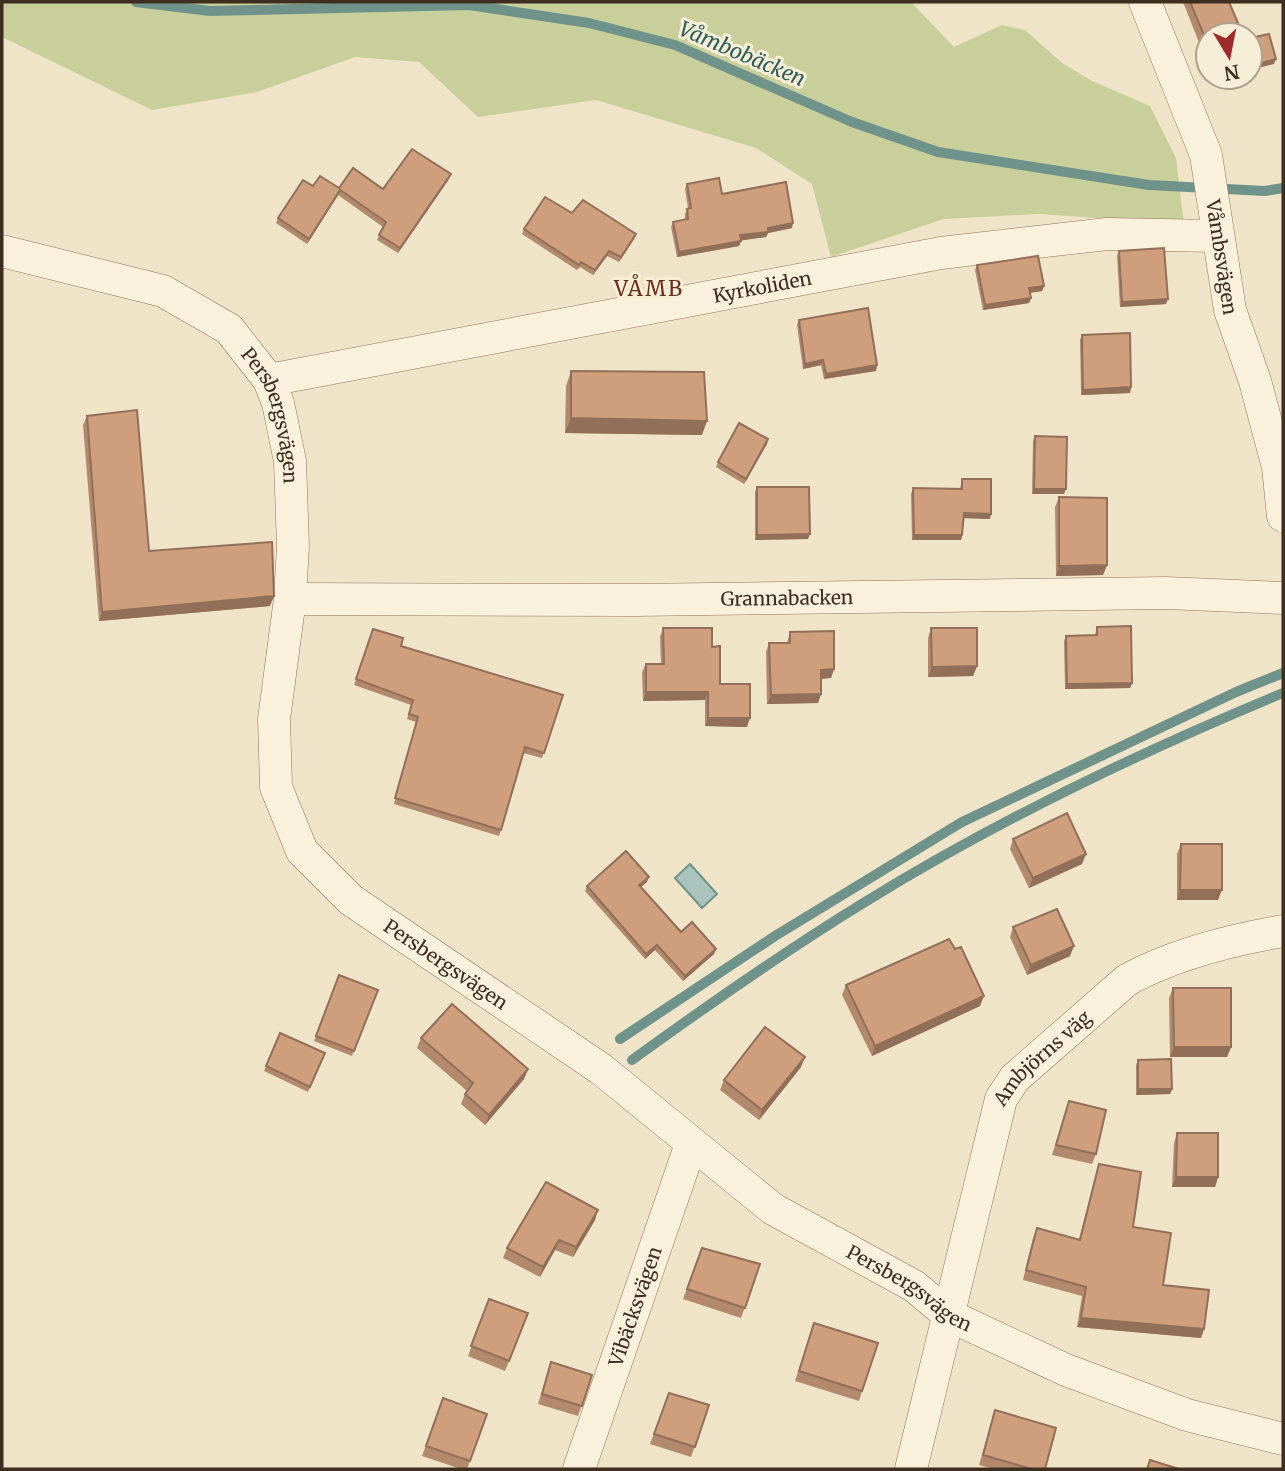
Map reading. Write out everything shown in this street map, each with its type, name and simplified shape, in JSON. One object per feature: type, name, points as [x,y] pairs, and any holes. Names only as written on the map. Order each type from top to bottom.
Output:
[{"type":"street","name":"Våmbsvägen","points":[[1146,2],[1206,155],[1230,310],[1255,381],[1278,467],[1283,516]]},
{"type":"street","name":"Kyrkoliden","points":[[269,380],[941,253],[1107,234],[1216,230]]},
{"type":"street","name":"Persbergsvägen","points":[[2,251],[163,291],[229,329],[269,380],[278,403],[290,461],[293,545],[290,599],[274,719],[276,787],[302,851],[351,900],[601,1069],[773,1209],[914,1286],[950,1316],[1066,1370],[1187,1415],[1283,1439]]},
{"type":"street","name":"Grannabacken","points":[[290,599],[636,600],[1166,593],[1283,598]]},
{"type":"street","name":"Ambjörns väg","points":[[911,1469],[1001,1099],[1015,1078],[1137,974],[1243,938],[1283,931]]},
{"type":"street","name":"Vibäcksvägen","points":[[579,1469],[691,1144]]},
{"type":"green space","points":[[2,2],[911,2],[954,47],[1002,25],[1025,30],[1062,63],[1092,81],[1150,106],[1176,158],[1184,224],[1039,214],[944,219],[831,257],[812,184],[756,148],[596,100],[478,117],[419,62],[355,57],[257,92],[152,110],[2,37]]},
{"type":"water","points":[[690,864],[717,894],[702,908],[675,878]]},
{"type":"building","points":[[1190,2],[1229,2],[1237,21],[1198,21]]},
{"type":"building","points":[[1269,34],[1276,59],[1264,62],[1264,35]]},
{"type":"building","points":[[412,149],[451,174],[400,248],[379,235],[386,222],[340,190],[309,239],[278,218],[303,180],[313,186],[320,176],[339,188],[353,168],[383,189]]},
{"type":"building","points":[[719,178],[722,194],[786,182],[793,223],[768,228],[768,232],[740,235],[741,241],[679,252],[673,222],[688,219],[687,209],[691,208],[687,184]]},
{"type":"building","points":[[545,197],[572,213],[583,200],[636,234],[621,257],[609,251],[595,270],[581,262],[579,265],[524,229]]},
{"type":"building","points":[[1164,248],[1168,299],[1122,302],[1119,251]]},
{"type":"building","points":[[1038,256],[1044,286],[1029,288],[1031,298],[985,305],[977,265]]},
{"type":"building","points":[[868,308],[877,365],[826,374],[823,360],[805,364],[799,320]]},
{"type":"building","points":[[1130,333],[1131,387],[1083,390],[1082,335]]},
{"type":"building","points":[[571,371],[704,372],[707,421],[571,418]]},
{"type":"building","points":[[137,410],[149,551],[272,542],[274,596],[102,612],[87,416]]},
{"type":"building","points":[[739,423],[768,439],[746,479],[718,462]]},
{"type":"building","points":[[1035,436],[1067,437],[1066,489],[1034,489]]},
{"type":"building","points":[[962,479],[991,479],[991,514],[964,513],[962,535],[914,535],[913,488],[962,489]]},
{"type":"building","points":[[757,487],[809,487],[810,534],[757,535]]},
{"type":"building","points":[[1059,497],[1107,498],[1107,565],[1059,566]]},
{"type":"building","points":[[1131,626],[1132,683],[1067,684],[1066,636],[1097,635],[1097,627]]},
{"type":"building","points":[[663,628],[712,628],[712,647],[720,646],[720,684],[750,684],[750,718],[708,718],[708,692],[646,692],[646,664],[664,664]]},
{"type":"building","points":[[931,628],[977,628],[977,666],[932,667]]},
{"type":"building","points":[[373,629],[403,638],[401,646],[563,695],[544,753],[525,747],[501,830],[395,798],[418,717],[409,714],[413,700],[356,679]]},
{"type":"building","points":[[834,631],[834,669],[821,670],[821,694],[771,695],[769,643],[790,643],[790,632]]},
{"type":"building","points":[[1067,813],[1086,854],[1033,878],[1013,839]]},
{"type":"building","points":[[1181,844],[1222,844],[1222,890],[1180,890]]},
{"type":"building","points":[[626,851],[649,877],[639,885],[681,932],[692,922],[716,949],[685,976],[657,945],[646,954],[587,886]]},
{"type":"building","points":[[1057,909],[1074,946],[1031,965],[1013,927]]},
{"type":"building","points":[[949,939],[955,949],[961,947],[984,996],[875,1046],[846,985]]},
{"type":"building","points":[[339,975],[378,990],[354,1051],[316,1036]]},
{"type":"building","points":[[1173,988],[1231,988],[1231,1047],[1174,1047]]},
{"type":"building","points":[[452,1004],[528,1069],[489,1115],[465,1094],[473,1083],[421,1038]]},
{"type":"building","points":[[765,1027],[805,1057],[762,1110],[724,1080]]},
{"type":"building","points":[[280,1033],[325,1053],[310,1087],[266,1066]]},
{"type":"building","points":[[1171,1059],[1172,1089],[1138,1089],[1138,1060]]},
{"type":"building","points":[[1069,1101],[1106,1110],[1096,1154],[1056,1145]]},
{"type":"building","points":[[1177,1133],[1218,1133],[1218,1177],[1176,1177]]},
{"type":"building","points":[[1099,1164],[1141,1172],[1133,1227],[1171,1233],[1163,1285],[1209,1290],[1204,1329],[1081,1318],[1086,1287],[1026,1270],[1037,1228],[1080,1240]]},
{"type":"building","points":[[546,1182],[598,1210],[576,1247],[559,1240],[543,1267],[507,1248]]},
{"type":"building","points":[[702,1248],[760,1264],[745,1308],[687,1289]]},
{"type":"building","points":[[489,1299],[528,1313],[509,1361],[471,1346]]},
{"type":"building","points":[[814,1323],[878,1343],[862,1391],[799,1371]]},
{"type":"building","points":[[551,1362],[592,1375],[582,1406],[542,1394]]},
{"type":"building","points":[[669,1393],[709,1405],[695,1447],[654,1434]]},
{"type":"building","points":[[443,1398],[487,1414],[470,1461],[426,1446]]},
{"type":"building","points":[[995,1410],[1056,1428],[1045,1469],[1032,1469],[983,1455]]},
{"type":"building","points":[[1150,1460],[1179,1469],[1147,1469]]},
{"type":"waterway","name":"Våmbobäcken","points":[[136,2],[210,11],[469,5],[589,23],[675,45],[852,122],[938,152],[1149,185],[1265,191],[1283,188]]},
{"type":"waterway","points":[[620,1039],[775,936],[962,822],[1236,692],[1283,673]]},
{"type":"waterway","points":[[632,1060],[806,940],[966,843],[1123,763],[1283,693]]},
{"type":"district","name":"VÅMB","points":[[649,289]]}]
